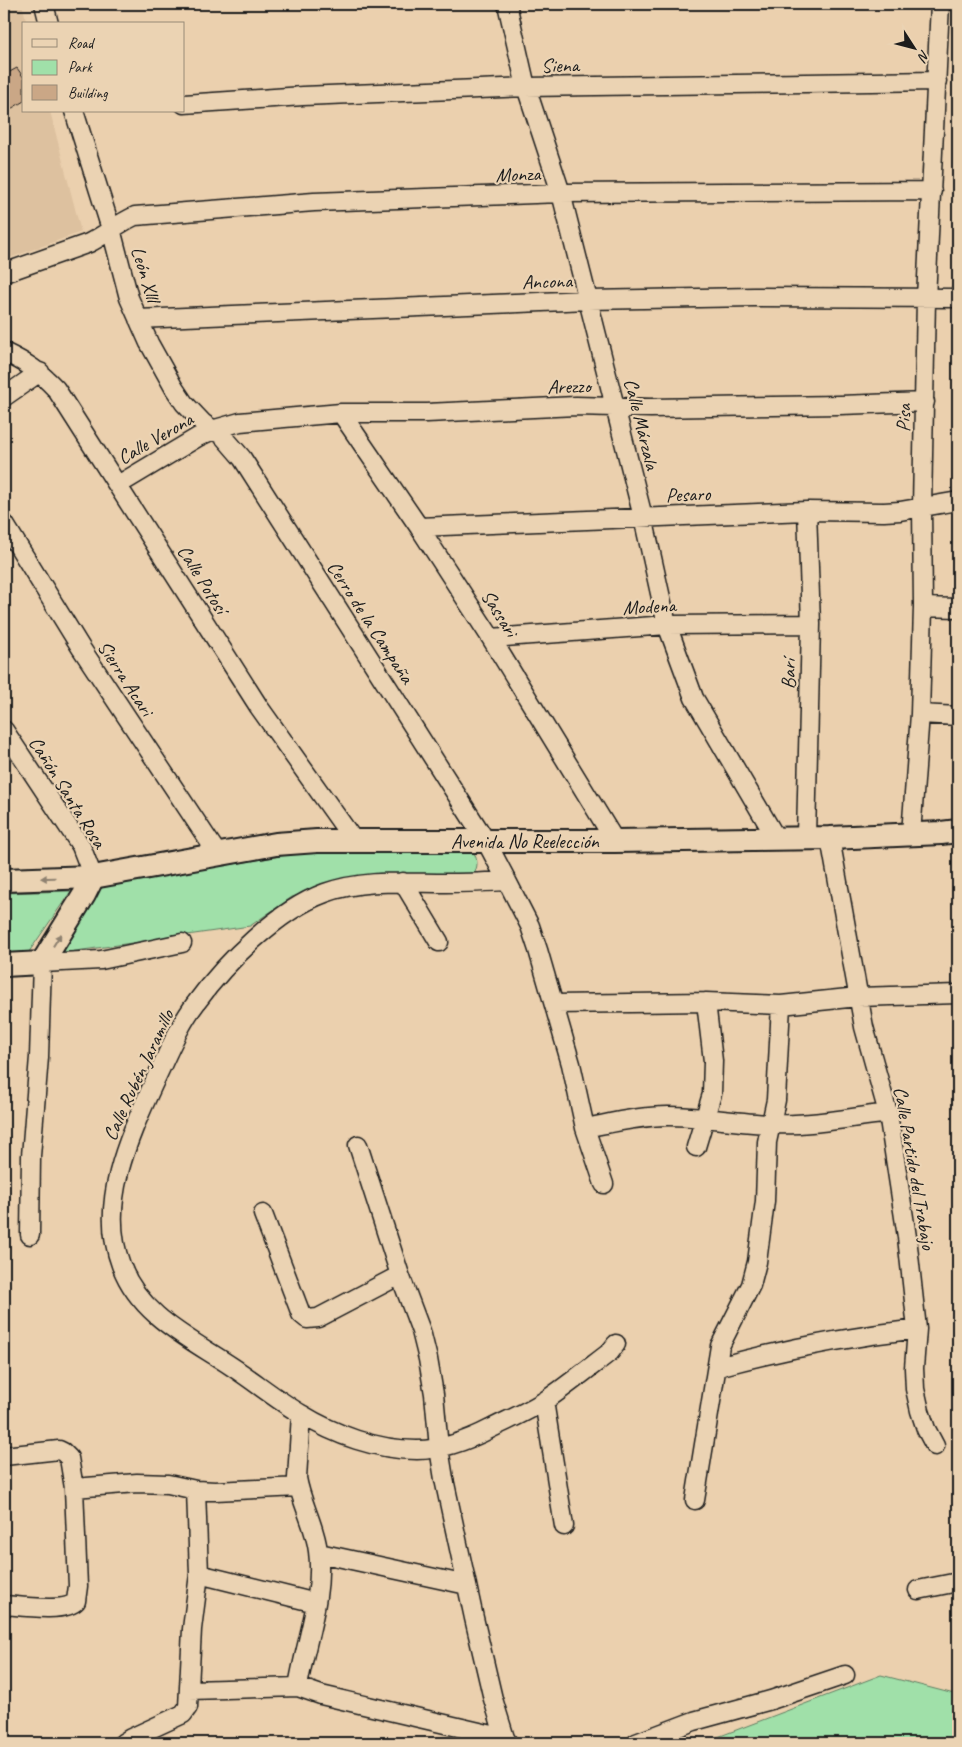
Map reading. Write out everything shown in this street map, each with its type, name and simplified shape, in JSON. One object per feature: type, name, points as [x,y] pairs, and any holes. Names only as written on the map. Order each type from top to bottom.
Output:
[{"type":"street","points":[[44,4],[48,22]]},
{"type":"street","name":"Calle Márzala","points":[[507,4],[526,87],[561,193],[643,517],[667,625],[694,698],[776,838]]},
{"type":"street","name":"Pisa","points":[[911,834],[920,714],[926,299],[940,4]]},
{"type":"street","name":"Siena","points":[[185,104],[312,96],[526,87],[937,81]]},
{"type":"street","name":"León Xlll","points":[[74,112],[111,229],[129,298],[138,319],[174,388],[184,403],[198,418],[214,429]]},
{"type":"street","name":"Monza","points":[[4,273],[89,243],[122,221],[136,216],[314,202],[561,193],[932,190]]},
{"type":"street","name":"Ancona","points":[[138,319],[588,300],[754,297],[958,298]]},
{"type":"street","name":"Calle Potosí","points":[[4,352],[40,372],[61,397],[259,707],[355,842]]},
{"type":"street","points":[[4,397],[40,372]]},
{"type":"street","name":"Arezzo","points":[[214,429],[240,422],[341,413],[427,413],[576,406],[651,408],[820,406],[925,402]]},
{"type":"street","name":"Sassari","points":[[341,413],[419,527],[491,638],[615,841]]},
{"type":"street","name":"Calle Verona","points":[[118,485],[181,446],[214,429]]},
{"type":"street","name":"Cerro de la Campaña","points":[[214,429],[233,446],[242,458],[486,841]]},
{"type":"street","name":"Pesaro","points":[[419,527],[808,511],[884,512],[922,508],[958,501]]},
{"type":"street","name":"Barí","points":[[806,838],[810,624],[808,511]]},
{"type":"street","name":"Sierra Acari","points":[[4,523],[81,648],[217,853]]},
{"type":"street","points":[[923,607],[958,608]]},
{"type":"street","name":"Modena","points":[[491,638],[667,625],[810,624]]},
{"type":"street","points":[[920,714],[958,716]]},
{"type":"street","name":"Cañón Santa Rosa","points":[[4,730],[81,846],[93,877]]},
{"type":"street","name":"Avenida No Reelección","points":[[4,880],[93,877],[217,853],[276,844],[317,841],[615,841],[830,838],[958,831]]},
{"type":"street","name":"Calle Partido del Trabajo","points":[[830,838],[864,1027],[888,1113],[907,1237],[917,1329],[914,1368],[915,1389],[926,1429],[935,1446]]},
{"type":"street","points":[[486,841],[530,926],[555,1004],[585,1128],[604,1184]]},
{"type":"street","points":[[30,1235],[31,1156],[39,1057],[42,964],[93,877]]},
{"type":"street","name":"Calle Rubén Jaramillo","points":[[507,881],[403,882],[354,885],[324,894],[302,904],[238,953],[194,1006],[177,1034],[132,1133],[121,1163],[115,1191],[113,1219],[118,1255],[126,1276],[146,1305],[169,1327],[228,1364],[301,1414],[345,1435],[374,1445],[410,1450],[438,1448],[461,1442],[544,1401],[610,1352],[616,1344]]},
{"type":"street","points":[[403,882],[440,942]]},
{"type":"street","points":[[4,965],[101,960],[182,943]]},
{"type":"street","points":[[555,1004],[706,1002],[781,1005],[858,997],[958,994]]},
{"type":"street","points":[[696,1147],[712,1094],[713,1061],[706,1002]]},
{"type":"street","points":[[695,1500],[720,1346],[751,1285],[756,1262],[765,1201],[767,1142],[776,1100],[781,1005]]},
{"type":"street","points":[[585,1128],[648,1116],[706,1117],[771,1124],[798,1124],[888,1113]]},
{"type":"street","points":[[358,1144],[400,1274],[421,1331],[428,1359],[434,1394],[438,1448],[493,1699],[506,1741]]},
{"type":"street","points":[[263,1214],[301,1314],[307,1319],[318,1318],[400,1274]]},
{"type":"street","points":[[718,1367],[770,1353],[870,1334],[917,1329]]},
{"type":"street","points":[[544,1401],[564,1526]]},
{"type":"street","points":[[298,1687],[316,1603],[319,1571],[319,1553],[313,1526],[298,1488],[297,1466],[301,1414]]},
{"type":"street","points":[[4,1456],[59,1450],[69,1458],[74,1488],[78,1586],[77,1596],[73,1604],[66,1607],[47,1608],[4,1605]]},
{"type":"street","points":[[74,1488],[136,1483],[168,1484],[196,1490],[298,1488]]},
{"type":"street","points":[[123,1743],[183,1714],[188,1707],[192,1629],[199,1574],[196,1490]]},
{"type":"street","points":[[319,1553],[467,1585]]},
{"type":"street","points":[[199,1574],[316,1603]]},
{"type":"street","points":[[918,1590],[958,1582]]},
{"type":"street","points":[[636,1743],[694,1721],[771,1700],[845,1675]]},
{"type":"street","points":[[190,1690],[298,1687],[321,1695],[506,1741]]},
{"type":"shaded area","points":[[4,4],[22,4],[26,22],[22,22],[22,112],[50,112],[81,232],[4,260]]},
{"type":"green space","points":[[299,853],[474,853],[477,863],[474,874],[346,880],[292,897],[250,926],[55,954],[102,886]]},
{"type":"green space","points":[[71,891],[24,959],[4,959],[4,893]]},
{"type":"green space","points":[[881,1675],[958,1695],[958,1743],[702,1743]]},
{"type":"building","points":[[17,68],[22,75],[22,102],[4,113],[4,75]]}]
